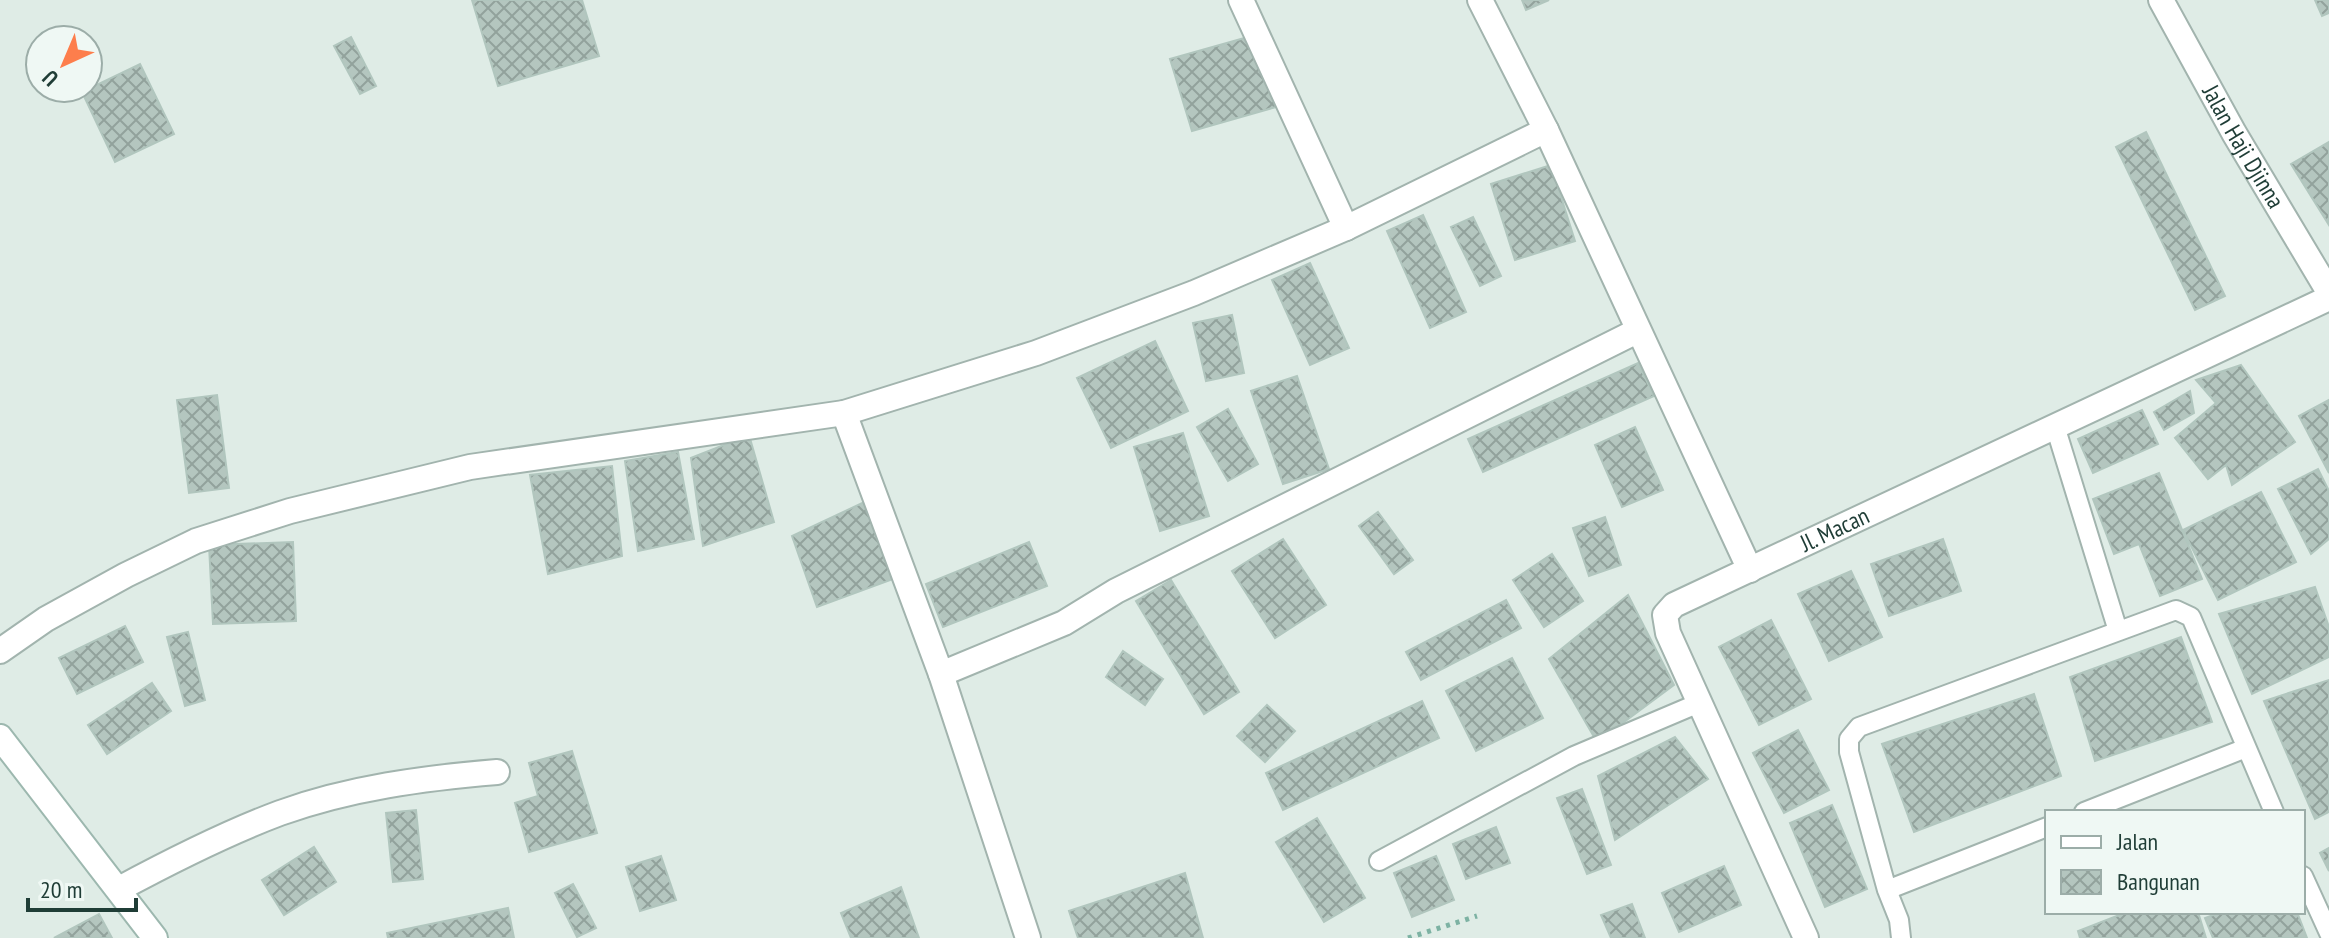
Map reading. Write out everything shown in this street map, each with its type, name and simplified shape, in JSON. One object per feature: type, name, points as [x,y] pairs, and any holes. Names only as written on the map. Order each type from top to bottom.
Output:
[{"type":"street","points":[[1241,0],[1346,228]]},
{"type":"street","points":[[1480,0],[1546,130],[1750,570]]},
{"type":"street","name":"Jalan Haji Djinna","points":[[2161,0],[2234,133],[2329,292]]},
{"type":"street","points":[[0,651],[46,619],[196,541],[290,511],[470,467],[844,413],[1036,353],[1194,293],[1346,228],[1546,130]]},
{"type":"street","name":"Jl. Macan","points":[[1806,938],[1668,633],[1665,615],[1674,605],[2329,298]]},
{"type":"street","points":[[941,674],[1064,623],[1116,591],[1637,331]]},
{"type":"street","points":[[844,413],[941,674],[1028,938]]},
{"type":"street","points":[[0,737],[155,938]]},
{"type":"street","points":[[119,889],[197,847],[280,813],[325,799],[424,778],[497,772]]},
{"type":"lane","points":[[2055,426],[2118,631]]},
{"type":"lane","points":[[1901,938],[1899,920],[1887,890],[1849,752],[1849,739],[1859,727],[2176,610],[2191,617],[2273,810]]},
{"type":"lane","points":[[1379,861],[1574,756],[1699,703]]},
{"type":"lane","points":[[2089,810],[2246,748]]},
{"type":"lane","points":[[1887,890],[2045,828]]},
{"type":"lane","points":[[2305,880],[2329,933]]},
{"type":"path","points":[[1408,938],[1477,916]]},
{"type":"building","points":[[472,0],[582,0],[599,56],[498,86]]},
{"type":"building","points":[[1522,0],[1549,0],[1526,10]]},
{"type":"building","points":[[2315,0],[2329,0],[2329,13],[2322,16]]},
{"type":"building","points":[[1255,35],[1276,107],[1192,131],[1170,59]]},
{"type":"building","points":[[351,37],[376,86],[360,94],[334,46]]},
{"type":"building","points":[[140,64],[174,134],[115,162],[88,104],[104,104],[104,81]]},
{"type":"building","points":[[2146,132],[2225,296],[2195,310],[2116,147]]},
{"type":"building","points":[[2329,142],[2329,225],[2291,164]]},
{"type":"building","points":[[1551,165],[1575,241],[1515,260],[1491,184]]},
{"type":"building","points":[[1423,215],[1466,312],[1430,328],[1387,231]]},
{"type":"building","points":[[1473,217],[1501,276],[1480,286],[1451,227]]},
{"type":"building","points":[[1310,263],[1349,348],[1310,365],[1272,280]]},
{"type":"building","points":[[1232,315],[1244,373],[1206,381],[1193,323]]},
{"type":"building","points":[[1155,341],[1188,411],[1111,448],[1077,378]]},
{"type":"building","points":[[1638,363],[1654,396],[1483,472],[1468,439]]},
{"type":"building","points":[[2241,365],[2295,442],[2232,485],[2226,465],[2208,479],[2175,438],[2216,403],[2196,380]]},
{"type":"building","points":[[1297,376],[1329,469],[1283,484],[1251,391]]},
{"type":"building","points":[[2190,391],[2194,413],[2164,430],[2154,412]]},
{"type":"building","points":[[217,395],[229,488],[189,493],[177,400]]},
{"type":"building","points":[[2329,400],[2329,473],[2299,416]]},
{"type":"building","points":[[1228,409],[1258,464],[1228,481],[1197,427]]},
{"type":"building","points":[[2142,410],[2158,444],[2093,473],[2078,439]]},
{"type":"building","points":[[1635,427],[1663,490],[1622,507],[1595,445]]},
{"type":"building","points":[[1183,433],[1209,516],[1160,531],[1134,447]]},
{"type":"building","points":[[749,435],[774,522],[703,546],[691,458]]},
{"type":"building","points":[[678,452],[694,539],[638,551],[625,461]]},
{"type":"building","points":[[612,466],[622,556],[548,574],[530,475]]},
{"type":"building","points":[[2318,469],[2329,491],[2329,539],[2311,554],[2278,489]]},
{"type":"building","points":[[2159,473],[2202,579],[2160,596],[2139,544],[2114,554],[2093,499]]},
{"type":"building","points":[[2261,492],[2296,562],[2218,600],[2183,530]]},
{"type":"building","points":[[873,498],[896,578],[817,607],[792,536]]},
{"type":"building","points":[[1378,512],[1413,560],[1394,574],[1359,526]]},
{"type":"building","points":[[1605,517],[1621,565],[1589,576],[1573,528]]},
{"type":"building","points":[[1283,539],[1326,605],[1275,638],[1232,571]]},
{"type":"building","points":[[1943,539],[1961,591],[1889,616],[1871,564]]},
{"type":"building","points":[[293,542],[296,621],[213,624],[209,545]]},
{"type":"building","points":[[1029,542],[1047,586],[943,627],[926,584]]},
{"type":"building","points":[[1552,554],[1583,601],[1544,627],[1513,580]]},
{"type":"building","points":[[1851,571],[1882,637],[1829,661],[1798,594]]},
{"type":"building","points":[[1171,580],[1239,692],[1204,714],[1136,601]]},
{"type":"building","points":[[2315,587],[2329,627],[2329,657],[2252,694],[2219,614]]},
{"type":"building","points":[[1628,595],[1674,685],[1597,742],[1549,659]]},
{"type":"building","points":[[1506,600],[1521,628],[1421,680],[1406,652]]},
{"type":"building","points":[[1771,620],[1811,699],[1759,725],[1719,647]]},
{"type":"building","points":[[125,626],[143,662],[77,694],[59,658]]},
{"type":"building","points":[[188,632],[205,700],[185,706],[167,637]]},
{"type":"building","points":[[2181,637],[2212,722],[2095,761],[2070,677]]},
{"type":"building","points":[[1123,651],[1163,679],[1145,705],[1106,677]]},
{"type":"building","points":[[1512,658],[1543,718],[1476,751],[1446,691]]},
{"type":"building","points":[[2329,680],[2329,812],[2315,819],[2264,701]]},
{"type":"building","points":[[152,683],[171,711],[107,754],[88,725]]},
{"type":"building","points":[[2034,694],[2061,776],[1914,832],[1882,744]]},
{"type":"building","points":[[1422,701],[1439,738],[1283,810],[1266,773]]},
{"type":"building","points":[[1267,705],[1295,731],[1265,762],[1237,736]]},
{"type":"building","points":[[1798,730],[1829,790],[1784,813],[1753,753]]},
{"type":"building","points":[[1675,737],[1708,779],[1615,840],[1598,776]]},
{"type":"building","points":[[572,751],[597,833],[529,852],[515,803],[538,796],[529,763]]},
{"type":"building","points":[[1582,789],[1611,865],[1587,874],[1557,798]]},
{"type":"building","points":[[1832,805],[1867,889],[1825,907],[1790,823]]},
{"type":"building","points":[[416,810],[423,879],[393,882],[386,813]]},
{"type":"building","points":[[1317,818],[1365,898],[1324,922],[1276,842]]},
{"type":"building","points":[[1496,827],[1510,863],[1466,879],[1453,844]]},
{"type":"building","points":[[314,847],[336,882],[284,915],[262,880]]},
{"type":"building","points":[[2329,848],[2329,871],[2320,853]]},
{"type":"building","points":[[661,856],[676,900],[640,911],[626,867]]},
{"type":"building","points":[[1436,856],[1454,900],[1412,917],[1394,873]]},
{"type":"building","points":[[1724,866],[1741,905],[1679,932],[1662,893]]},
{"type":"building","points":[[1185,873],[1203,938],[1078,938],[1069,911]]},
{"type":"building","points":[[573,884],[596,928],[577,937],[555,893]]},
{"type":"building","points":[[901,887],[919,938],[851,938],[841,913]]},
{"type":"building","points":[[1632,904],[1645,938],[1611,938],[1601,915]]},
{"type":"building","points":[[508,908],[514,938],[388,938],[387,933]]},
{"type":"building","points":[[99,914],[112,938],[54,938]]},
{"type":"building","points":[[2122,914],[2199,914],[2206,938],[2080,938],[2078,931]]},
{"type":"building","points":[[2216,914],[2298,914],[2307,938],[2213,938],[2205,918]]}]
